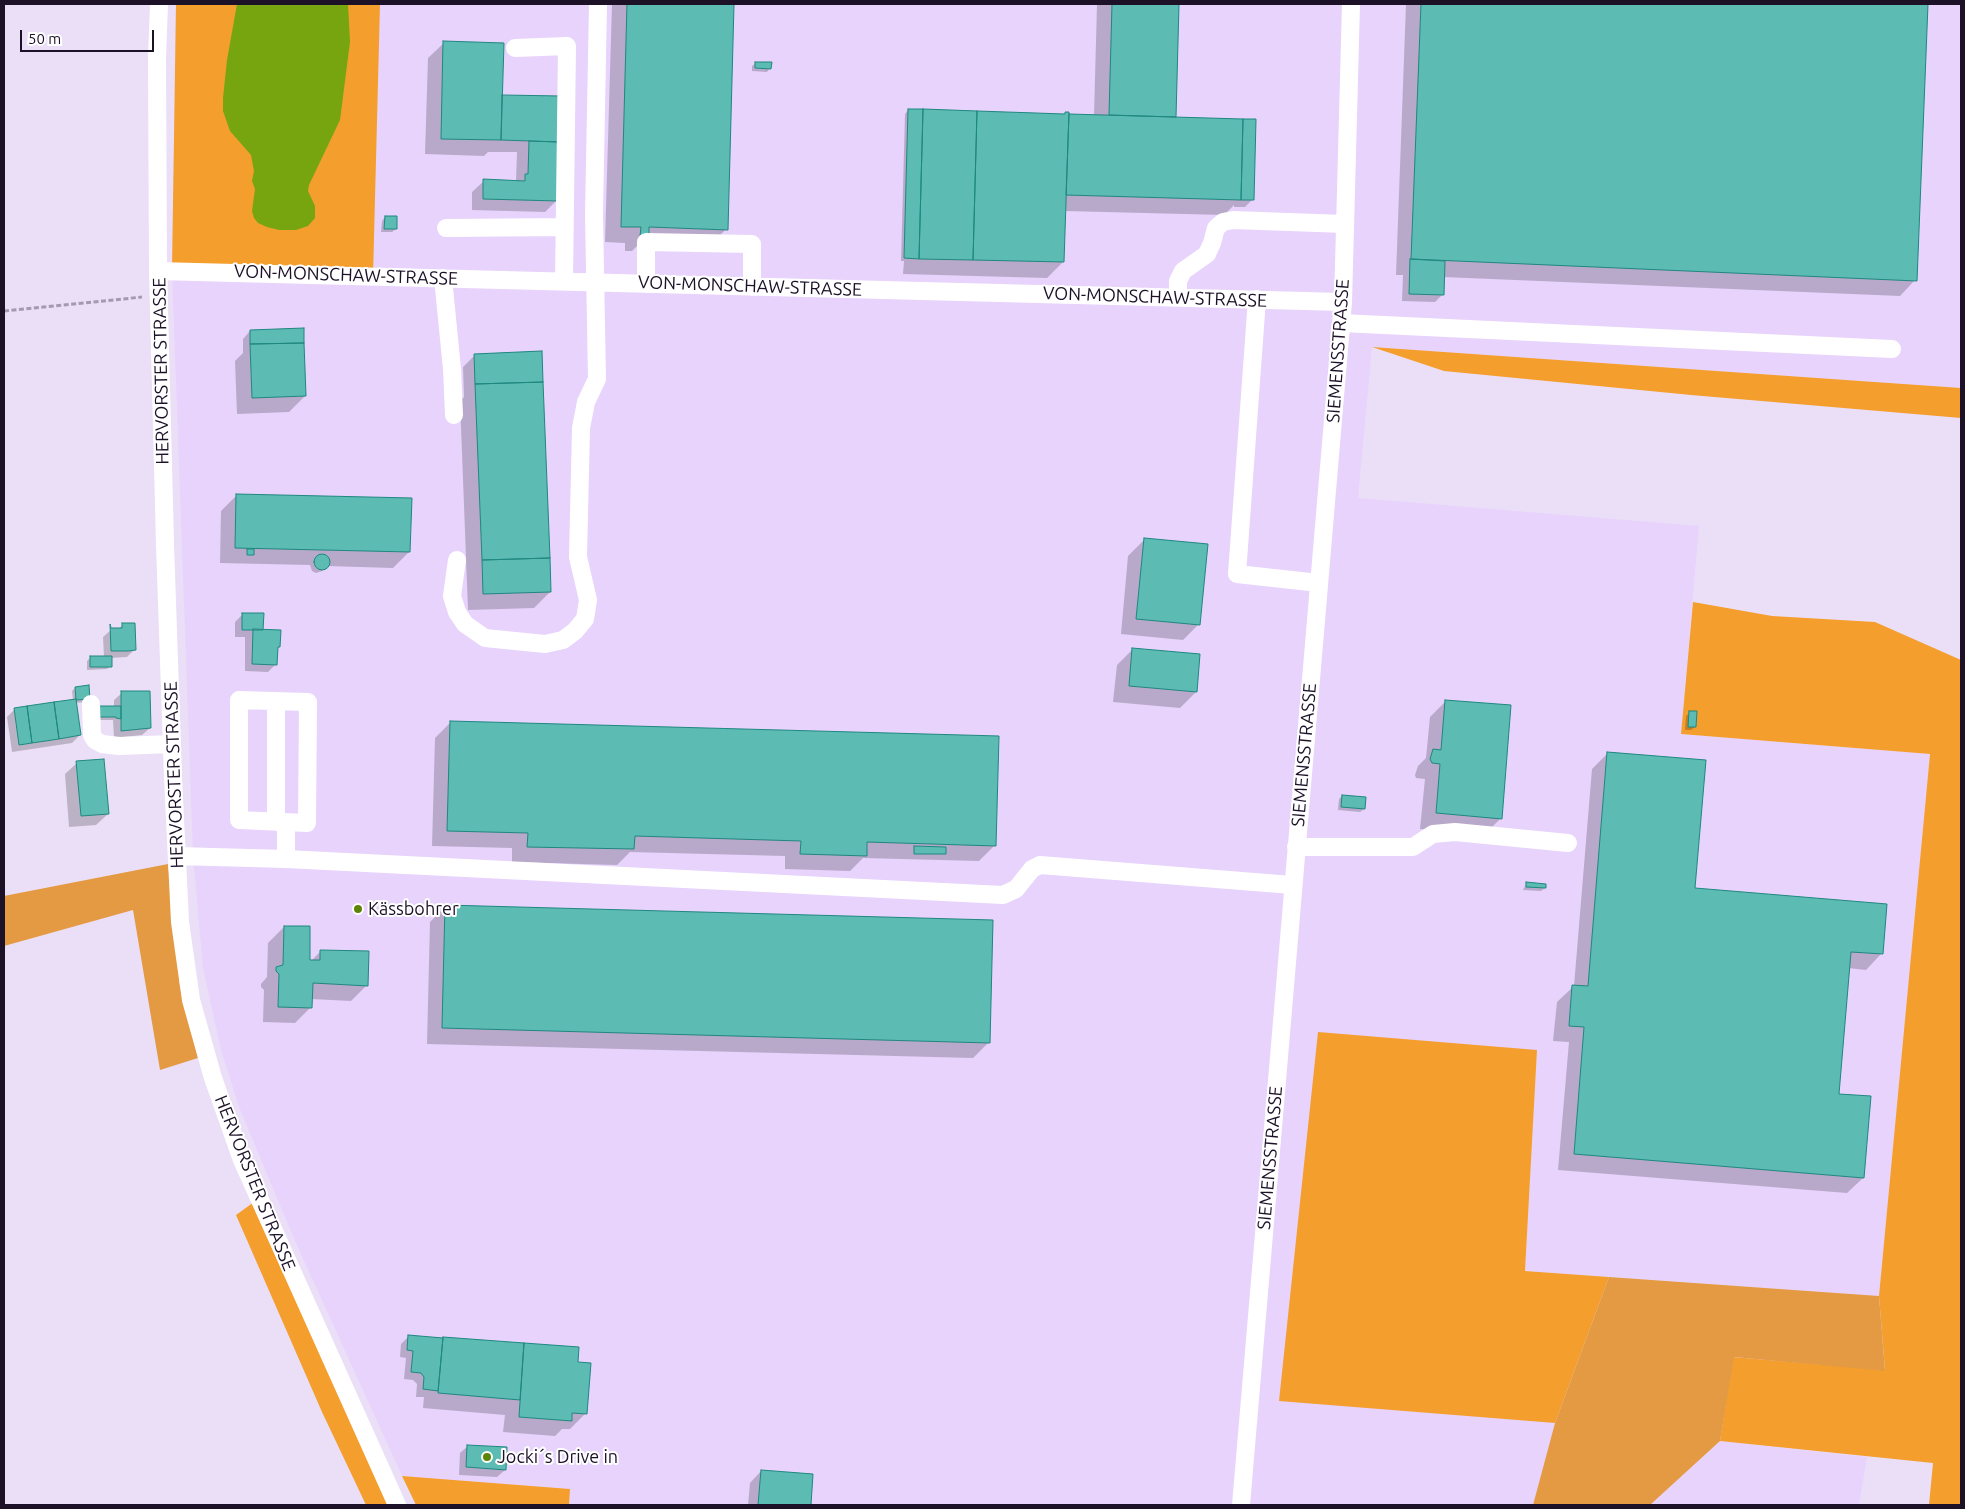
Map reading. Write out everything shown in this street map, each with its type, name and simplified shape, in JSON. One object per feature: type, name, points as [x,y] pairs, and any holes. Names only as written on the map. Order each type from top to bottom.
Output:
[{"type":"street","name":"HERVORSTER STRASSE","points":[[159,4],[158,271],[172,744],[180,922],[191,1000],[213,1078],[242,1160],[397,1505]]},
{"type":"street","points":[[457,560],[452,596],[458,612],[466,624],[485,638],[545,644],[563,640],[575,631],[585,619],[588,600],[578,557],[581,428],[586,402],[597,378],[594,215],[598,4]]},
{"type":"street","name":"SIEMENSSTRASSE","points":[[1241,1505],[1292,885],[1343,302],[1351,4]]},
{"type":"street","points":[[515,48],[568,46],[564,281]]},
{"type":"street","points":[[1178,297],[1178,281],[1183,271],[1207,254],[1216,228],[1223,222],[1233,220],[1345,224]]},
{"type":"street","points":[[446,228],[565,227]]},
{"type":"street","points":[[646,284],[646,242],[752,244],[752,287]]},
{"type":"street","name":"VON-MONSCHAW-STRASSE","points":[[158,271],[1343,302]]},
{"type":"street","points":[[443,278],[452,369],[454,415]]},
{"type":"street","points":[[1257,299],[1237,574],[1319,583]]},
{"type":"street","points":[[1341,323],[1892,349]]},
{"type":"street","points":[[239,700],[276,701],[308,702],[307,823],[239,820],[239,700]]},
{"type":"street","points":[[276,701],[281,822],[286,859]]},
{"type":"street","points":[[91,704],[92,735],[95,740],[102,744],[119,746],[172,744]]},
{"type":"street","points":[[1296,847],[1413,847],[1433,834],[1455,832],[1568,843]]},
{"type":"street","points":[[177,856],[286,859],[1003,895],[1016,889],[1032,869],[1040,865],[1292,885]]},
{"type":"path","points":[[4,311],[159,295]]},
{"type":"shaded area","points":[[176,4],[1961,4],[1961,388],[1372,347],[1358,498],[1699,526],[1681,734],[1930,754],[1879,1296],[1525,1271],[1537,1050],[1280,1400],[1555,1423],[1533,1505],[569,1505],[570,1489],[402,1476],[295,1241],[239,1107],[221,1050],[203,968],[193,855],[172,270]]},
{"type":"shaded area","points":[[176,4],[380,4],[373,276],[172,270]]},
{"type":"shaded area","points":[[237,4],[348,4],[350,42],[340,120],[309,185],[308,191],[315,206],[315,218],[308,226],[296,230],[279,230],[267,227],[258,223],[254,218],[252,211],[255,189],[252,181],[254,171],[251,155],[230,131],[223,111],[227,60]]},
{"type":"shaded area","points":[[1372,347],[1961,388],[1961,418],[1691,395],[1444,371]]},
{"type":"shaded area","points":[[1693,602],[1772,616],[1875,622],[1961,660],[1961,1505],[1929,1505],[1933,1463],[1720,1441],[1733,1357],[1885,1370],[1879,1296],[1930,754],[1681,734]]},
{"type":"shaded area","points":[[168,864],[180,986],[198,1058],[160,1070],[133,910],[4,946],[4,896]]},
{"type":"shaded area","points":[[1318,1032],[1537,1050],[1525,1271],[1609,1277],[1555,1423],[1279,1401]]},
{"type":"shaded area","points":[[254,1202],[390,1505],[366,1505],[322,1412],[236,1215]]},
{"type":"shaded area","points":[[1609,1277],[1879,1296],[1885,1371],[1734,1357],[1720,1441],[1650,1505],[1533,1505],[1555,1423]]},
{"type":"shaded area","points":[[1720,1441],[1867,1457],[1859,1505],[1650,1505]]},
{"type":"shaded area","points":[[402,1476],[570,1489],[569,1505],[416,1505]]},
{"type":"building","points":[[627,4],[734,4],[728,230],[649,227],[649,236],[640,236],[641,227],[621,227]]},
{"type":"building","points":[[1112,4],[1179,4],[1176,117],[1109,115]]},
{"type":"building","points":[[1421,4],[1928,4],[1917,281],[1411,259]]},
{"type":"building","points":[[443,41],[504,43],[501,140],[441,139]]},
{"type":"building","points":[[755,62],[772,62],[771,69],[755,68]]},
{"type":"building","points":[[502,95],[561,96],[560,142],[501,140]]},
{"type":"building","points":[[908,109],[923,109],[919,259],[904,258]]},
{"type":"building","points":[[923,109],[977,111],[973,260],[919,259]]},
{"type":"building","points":[[977,111],[1065,114],[1065,112],[1069,112],[1064,262],[973,260]]},
{"type":"building","points":[[1069,114],[1243,119],[1241,200],[1066,195]]},
{"type":"building","points":[[1243,119],[1256,119],[1254,200],[1241,200]]},
{"type":"building","points":[[529,141],[558,142],[558,201],[483,199],[483,179],[525,181],[525,174],[528,174]]},
{"type":"building","points":[[385,216],[397,216],[397,229],[384,229]]},
{"type":"building","points":[[1410,259],[1445,261],[1444,295],[1409,294]]},
{"type":"building","points":[[304,328],[304,343],[250,344],[250,330]]},
{"type":"building","points":[[304,343],[306,396],[252,398],[250,344]]},
{"type":"building","points":[[542,351],[543,382],[475,384],[474,354]]},
{"type":"building","points":[[543,382],[550,558],[482,560],[475,384]]},
{"type":"building","points":[[236,494],[412,498],[410,552],[235,548]]},
{"type":"building","points":[[1144,538],[1208,544],[1200,625],[1136,619]]},
{"type":"building","points":[[247,549],[254,549],[254,555],[247,555]]},
{"type":"building","points":[[319,554],[325,554],[330,559],[328,568],[319,570],[314,565],[314,559]]},
{"type":"building","points":[[550,558],[551,592],[483,594],[482,560]]},
{"type":"building","points":[[242,613],[264,613],[263,630],[242,630]]},
{"type":"building","points":[[122,623],[135,623],[136,650],[111,651],[110,624],[111,628],[122,628]]},
{"type":"building","points":[[253,629],[281,630],[277,665],[252,664]]},
{"type":"building","points":[[1132,648],[1200,654],[1197,692],[1129,686]]},
{"type":"building","points":[[90,656],[112,656],[112,667],[90,667]]},
{"type":"building","points":[[89,685],[90,699],[76,700],[75,687]]},
{"type":"building","points":[[121,691],[150,691],[151,728],[121,731]]},
{"type":"building","points":[[76,699],[81,735],[59,739],[54,702]]},
{"type":"building","points":[[1445,700],[1511,705],[1502,819],[1436,813],[1440,764],[1432,763],[1430,759],[1433,749],[1441,750]]},
{"type":"building","points":[[54,702],[59,739],[32,743],[27,706]]},
{"type":"building","points":[[27,706],[32,743],[19,745],[14,708]]},
{"type":"building","points":[[98,706],[121,706],[121,719],[116,717],[98,717]]},
{"type":"building","points":[[1689,711],[1697,711],[1696,727],[1688,727]]},
{"type":"building","points":[[450,721],[999,736],[996,846],[867,842],[867,856],[800,854],[801,841],[635,836],[634,849],[527,847],[528,833],[447,831]]},
{"type":"building","points":[[1607,752],[1706,760],[1695,888],[1887,904],[1883,954],[1851,952],[1839,1094],[1871,1096],[1864,1178],[1574,1154],[1584,1027],[1569,1026],[1572,985],[1588,986]]},
{"type":"building","points":[[104,759],[109,814],[81,816],[76,761]]},
{"type":"building","points":[[1342,795],[1366,797],[1365,809],[1341,807]]},
{"type":"building","points":[[914,846],[946,847],[946,854],[914,854]]},
{"type":"building","points":[[1526,882],[1546,884],[1546,888],[1526,887]]},
{"type":"building","points":[[445,905],[993,920],[990,1043],[442,1028]]},
{"type":"building","points":[[284,926],[310,926],[310,960],[320,960],[320,950],[369,951],[368,986],[313,983],[312,1008],[278,1007],[279,974],[276,971],[276,967],[283,965]]},
{"type":"building","points":[[408,1335],[443,1338],[438,1391],[423,1389],[424,1377],[421,1373],[411,1372],[413,1351],[407,1350]]},
{"type":"building","points":[[443,1337],[524,1343],[520,1400],[438,1393]]},
{"type":"building","points":[[524,1343],[579,1347],[578,1362],[591,1363],[587,1414],[572,1413],[572,1421],[519,1417]]},
{"type":"building","name":"Jocki´s Drive in","points":[[467,1445],[507,1447],[506,1470],[466,1467]]},
{"type":"building","points":[[761,1470],[813,1474],[811,1505],[758,1505]]},
{"type":"place","name":"Kässbohrer","points":[[358,909]]},
{"type":"place","name":"Jocki´s Drive in","points":[[487,1457]]}]
